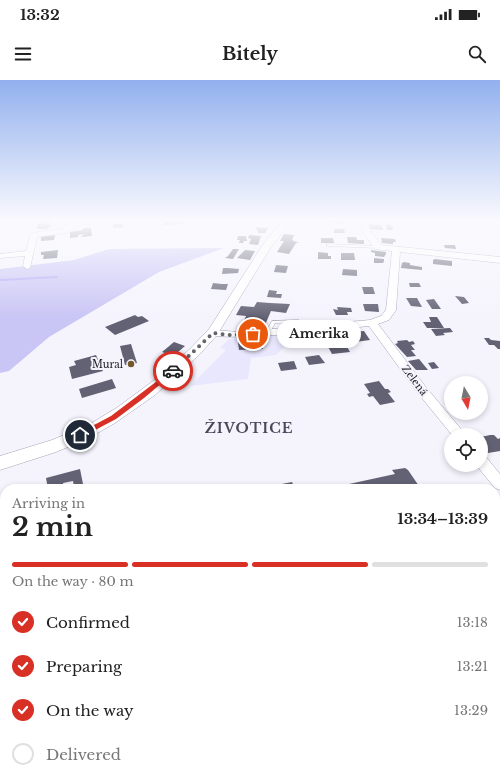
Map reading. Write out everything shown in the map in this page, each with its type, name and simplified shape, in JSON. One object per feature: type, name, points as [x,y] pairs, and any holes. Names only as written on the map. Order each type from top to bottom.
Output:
[{"type":"street","points":[[0,256],[21,254]]},
{"type":"street","points":[[27,266],[30,254]]},
{"type":"street","points":[[0,463],[66,441],[114,417],[169,374],[198,349],[213,333],[264,254]]},
{"type":"street","points":[[213,333],[239,335],[266,333],[372,323],[385,318],[391,310],[396,254]]},
{"type":"street","points":[[442,254],[500,260]]},
{"type":"street","name":"Zelená","points":[[372,323],[421,389],[453,428]]},
{"type":"street","points":[[488,469],[500,484]]},
{"type":"lane","points":[[266,333],[274,322],[297,321]]},
{"type":"shaded area","points":[[94,254],[208,254],[159,272],[49,337],[9,371],[0,373],[0,269],[74,260]]},
{"type":"shaded area","points":[[281,335],[285,346],[276,355],[251,358],[248,379],[190,386],[226,350],[220,348],[229,339]]},
{"type":"building","points":[[58,254],[57,258],[43,259],[44,255],[41,255]]},
{"type":"building","points":[[230,254],[236,254],[233,259],[225,258]]},
{"type":"building","points":[[241,254],[253,254],[250,260],[237,258]]},
{"type":"building","points":[[318,254],[328,254],[328,256],[331,256],[331,259],[318,259]]},
{"type":"building","points":[[341,254],[354,254],[355,260],[341,260]]},
{"type":"building","points":[[375,254],[386,254],[384,257],[375,256]]},
{"type":"building","points":[[374,258],[384,259],[384,261],[383,263],[374,263]]},
{"type":"building","points":[[433,260],[452,261],[452,266],[433,264]]},
{"type":"building","points":[[402,263],[410,263],[410,265],[422,267],[422,270],[401,268]]},
{"type":"building","points":[[276,265],[288,266],[286,273],[274,272]]},
{"type":"building","points":[[223,268],[239,269],[238,273],[222,274]]},
{"type":"building","points":[[343,269],[357,270],[357,276],[342,275]]},
{"type":"building","points":[[213,283],[228,284],[226,290],[211,289]]},
{"type":"building","points":[[409,283],[419,283],[421,287],[410,287]]},
{"type":"building","points":[[362,287],[373,287],[375,294],[364,294]]},
{"type":"building","points":[[269,290],[277,291],[276,294],[282,294],[281,298],[267,297]]},
{"type":"building","points":[[455,296],[464,297],[469,303],[462,304]]},
{"type":"building","points":[[406,298],[417,298],[422,307],[411,306]]},
{"type":"building","points":[[434,299],[441,309],[432,309],[426,300]]},
{"type":"building","points":[[257,302],[290,304],[286,313],[271,311],[265,325],[261,324],[259,329],[245,327],[246,324],[243,323],[246,316],[236,315],[241,306],[254,307]]},
{"type":"building","points":[[363,304],[378,304],[379,312],[365,311]]},
{"type":"building","points":[[337,307],[351,308],[352,312],[347,312],[348,315],[336,315],[333,309],[338,310]]},
{"type":"building","points":[[135,315],[138,317],[142,316],[149,321],[115,335],[105,327]]},
{"type":"building","points":[[429,317],[437,317],[444,328],[427,328],[423,322],[431,322]]},
{"type":"building","points":[[450,328],[453,332],[443,333],[445,335],[436,336],[431,329]]},
{"type":"building","points":[[364,331],[370,340],[355,342],[349,332]]},
{"type":"building","points":[[484,338],[500,341],[500,349],[494,345],[489,345]]},
{"type":"building","points":[[265,340],[266,345],[263,346],[263,349],[239,350],[238,342]]},
{"type":"building","points":[[407,340],[409,342],[413,341],[415,344],[411,345],[415,350],[411,350],[416,356],[407,357],[395,344],[398,343],[397,341]]},
{"type":"building","points":[[174,342],[185,346],[170,359],[162,356],[165,353],[162,352]]},
{"type":"building","points":[[345,343],[350,352],[332,354],[327,345]]},
{"type":"building","points":[[131,344],[137,363],[125,365],[120,346]]},
{"type":"building","points":[[96,355],[103,371],[72,379],[69,367],[76,365],[74,361]]},
{"type":"building","points":[[319,355],[325,363],[309,365],[305,357]]},
{"type":"building","points":[[419,359],[428,370],[416,370],[408,361]]},
{"type":"building","points":[[294,361],[297,369],[281,371],[278,363]]},
{"type":"building","points":[[434,362],[439,368],[432,369],[428,363]]},
{"type":"building","points":[[112,379],[116,388],[82,398],[79,389]]},
{"type":"building","points":[[379,381],[385,389],[388,389],[391,392],[388,393],[395,402],[380,405],[373,396],[369,397],[367,394],[370,393],[364,384]]},
{"type":"building","points":[[488,435],[494,435],[498,439],[500,438],[500,451],[488,453]]},
{"type":"building","points":[[405,468],[418,484],[349,484],[395,474],[392,470]]},
{"type":"building","points":[[80,469],[83,484],[74,484],[73,481],[63,484],[47,484],[46,478]]},
{"type":"building","points":[[292,482],[293,484],[282,484]]},
{"type":"waterway","points":[[0,280],[57,277]]},
{"type":"way so far","points":[[173,371],[198,349],[213,333],[229,335],[253,334]]},
{"type":"place","name":"Amerika","points":[[253,334]]},
{"type":"place","name":"Mural","points":[[131,364]]},
{"type":"district","name":"ŽIVOTICE","points":[[249,428]]},
{"type":"route","points":[[80,435],[114,417],[142,397],[173,371]]}]
